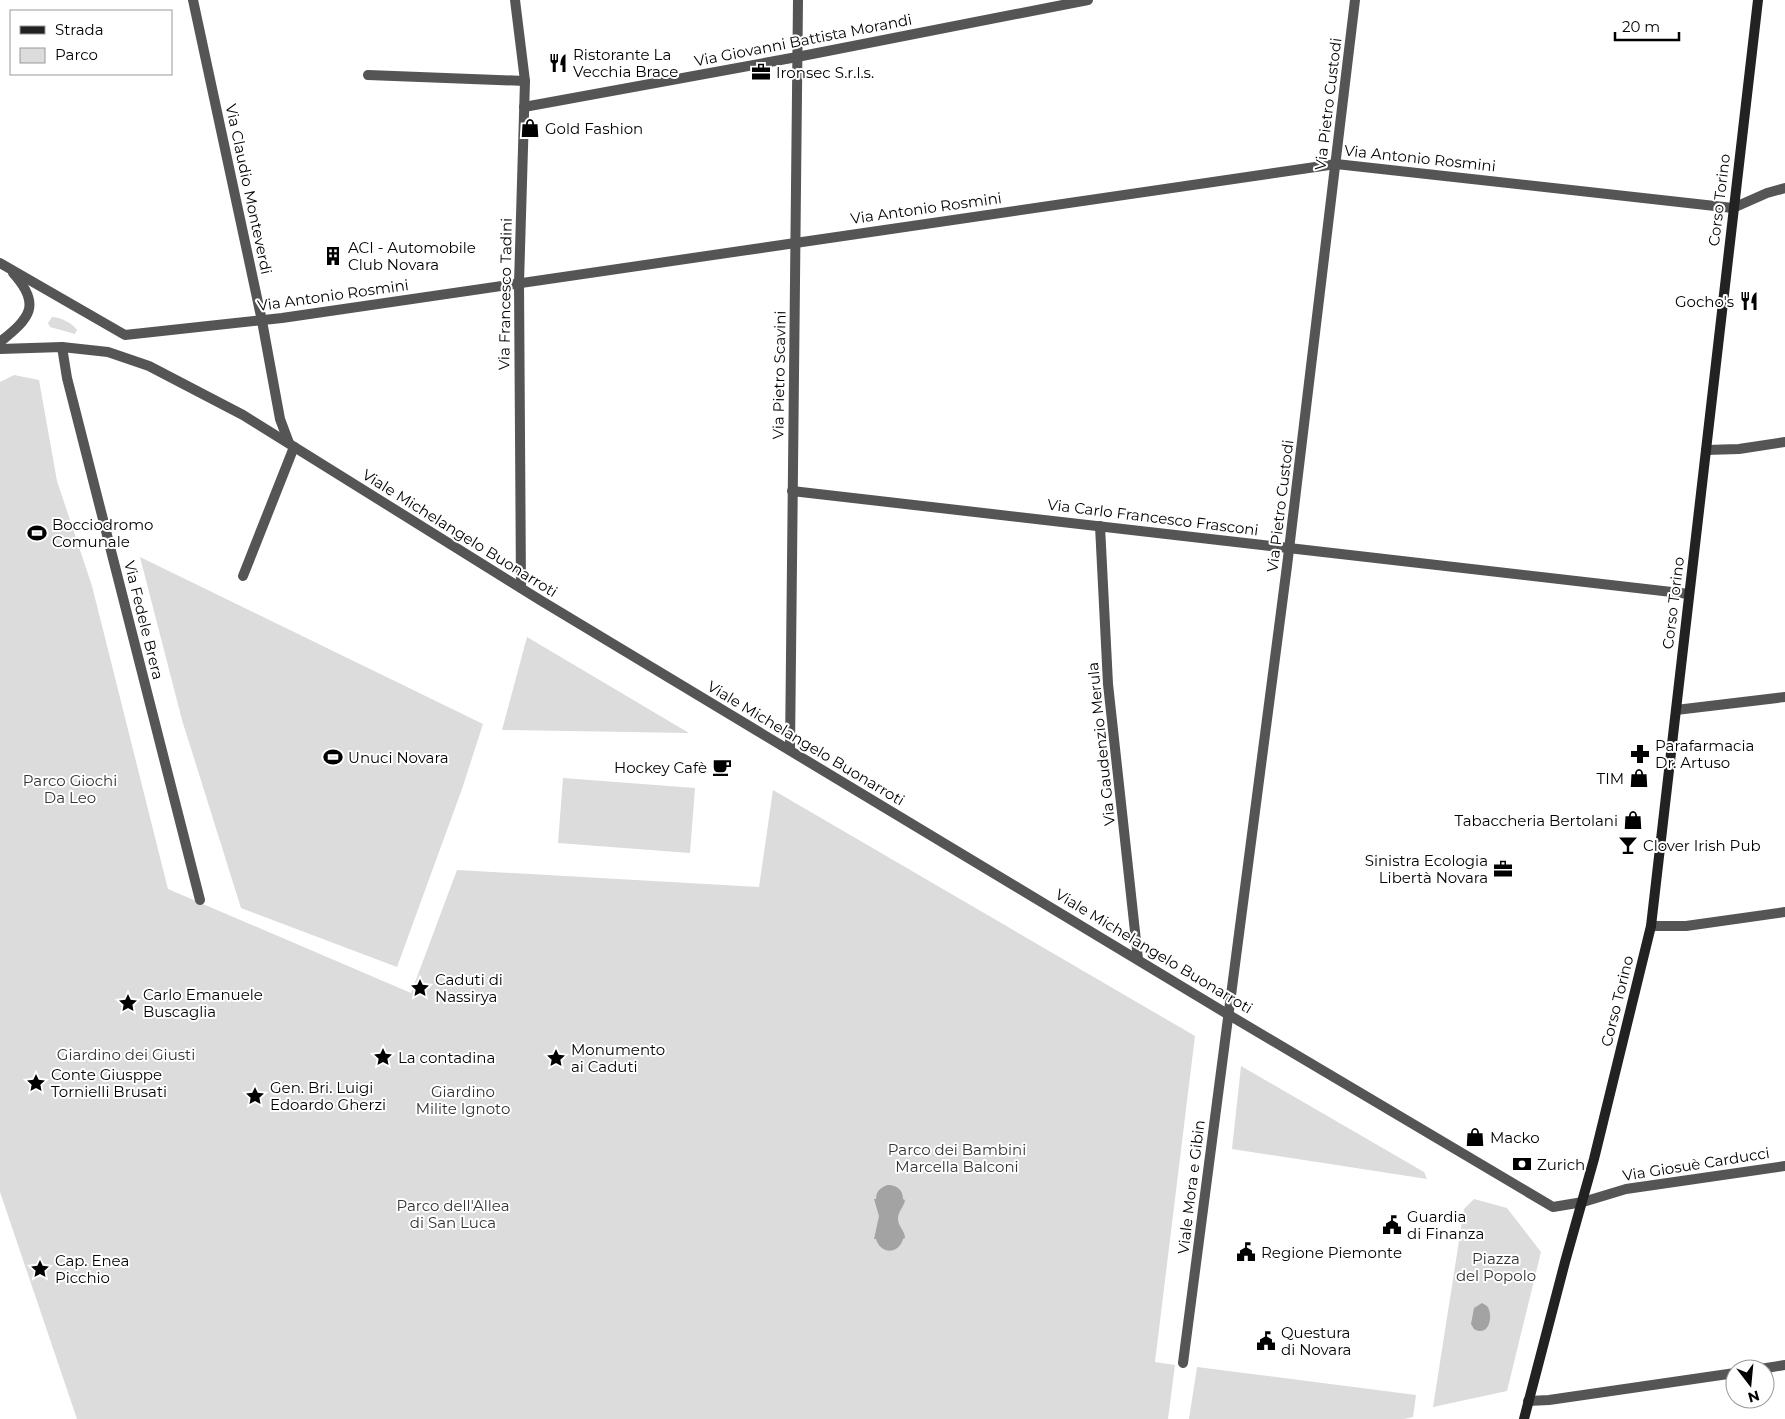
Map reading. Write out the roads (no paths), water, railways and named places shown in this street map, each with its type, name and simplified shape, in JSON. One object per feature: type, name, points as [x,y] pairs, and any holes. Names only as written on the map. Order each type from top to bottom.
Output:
[{"type":"main road","name":"Corso Torino","points":[[1524,1419],[1565,1262],[1583,1202],[1651,926],[1758,0]]},
{"type":"street","name":"Via Claudio Monteverdi","points":[[192,0],[262,321],[280,420],[292,445]]},
{"type":"street","name":"Via Francesco Tadini","points":[[515,0],[525,81],[519,283],[521,588]]},
{"type":"street","name":"Via Pietro Scavini","points":[[790,750],[798,0]]},
{"type":"street","name":"Via Giovanni Battista Morandi","points":[[524,107],[798,57],[1088,0]]},
{"type":"street","name":"Via Pietro Custodi","points":[[1229,1015],[1290,548],[1355,0]]},
{"type":"street","points":[[368,75],[525,81]]},
{"type":"street","name":"Via Antonio Rosmini","points":[[3,265],[125,335],[262,321],[1336,164],[1733,208]]},
{"type":"street","points":[[1733,208],[1767,192],[1785,188]]},
{"type":"street","points":[[0,342],[24,320],[30,310],[30,298],[21,282],[3,265]]},
{"type":"street","name":"Viale Michelangelo Buonarroti","points":[[0,349],[62,347],[108,352],[149,366],[243,415],[521,588],[1229,1015],[1552,1207],[1583,1202]]},
{"type":"street","name":"Via Fedele Brera","points":[[62,347],[67,378],[200,900]]},
{"type":"street","points":[[1706,450],[1739,449],[1785,442]]},
{"type":"street","points":[[243,576],[292,445]]},
{"type":"street","name":"Via Carlo Francesco Frasconi","points":[[792,490],[1689,594]]},
{"type":"street","name":"Via Gaudenzio Merula","points":[[1100,526],[1108,684],[1138,959]]},
{"type":"street","points":[[1676,710],[1785,697]]},
{"type":"street","points":[[1651,926],[1686,926],[1785,912]]},
{"type":"street","name":"Viale Mora e Gibin","points":[[1183,1363],[1229,1015]]},
{"type":"street","name":"Via Giosuè Carducci","points":[[1583,1202],[1626,1189],[1785,1166]]},
{"type":"street","points":[[1528,1401],[1549,1400],[1725,1374]]},
{"type":"place","name":"Ristorante La Vecchia Brace","points":[[558,63]]},
{"type":"place","name":"Ironsec S.r.l.s.","points":[[761,72]]},
{"type":"place","name":"Gold Fashion","points":[[530,128]]},
{"type":"place","name":"ACI - Automobile Club Novara","points":[[333,256]]},
{"type":"place","name":"Gocho's","points":[[1749,301]]},
{"type":"place","name":"Bocciodromo Comunale","points":[[37,533]]},
{"type":"place","name":"Parafarmacia Dr. Artuso","points":[[1640,754]]},
{"type":"place","name":"Unuci Novara","points":[[333,757]]},
{"type":"place","name":"Hockey Cafè","points":[[722,767]]},
{"type":"place","name":"TIM","points":[[1639,778]]},
{"type":"place","name":"Tabaccheria Bertolani","points":[[1633,820]]},
{"type":"place","name":"Clover Irish Pub","points":[[1628,845]]},
{"type":"place","name":"Sinistra Ecologia Libertà Novara","points":[[1503,869]]},
{"type":"place","name":"Caduti di Nassirya","points":[[420,988]]},
{"type":"place","name":"Carlo Emanuele Buscaglia","points":[[128,1003]]},
{"type":"place","name":"La contadina","points":[[383,1057]]},
{"type":"place","name":"Monumento ai Caduti","points":[[556,1058]]},
{"type":"place","name":"Conte Giusppe Tornielli Brusati","points":[[36,1083]]},
{"type":"place","name":"Gen. Bri. Luigi Edoardo Gherzi","points":[[255,1096]]},
{"type":"place","name":"Macko","points":[[1475,1137]]},
{"type":"place","name":"Zurich","points":[[1522,1164]]},
{"type":"place","name":"Guardia di Finanza","points":[[1392,1225]]},
{"type":"place","name":"Regione Piemonte","points":[[1246,1252]]},
{"type":"place","name":"Cap. Enea Picchio","points":[[40,1269]]},
{"type":"place","name":"Questura di Novara","points":[[1266,1341]]},
{"type":"park label","name":"Parco Giochi Da Leo","points":[[70,788]]},
{"type":"park label","name":"Giardino dei Giusti","points":[[126,1054]]},
{"type":"park label","name":"Giardino Milite Ignoto","points":[[463,1100]]},
{"type":"park label","name":"Parco dei Bambini Marcella Balconi","points":[[957,1158]]},
{"type":"park label","name":"Parco dell'Allea di San Luca","points":[[453,1214]]},
{"type":"park label","name":"Piazza del Popolo","points":[[1496,1266]]}]
